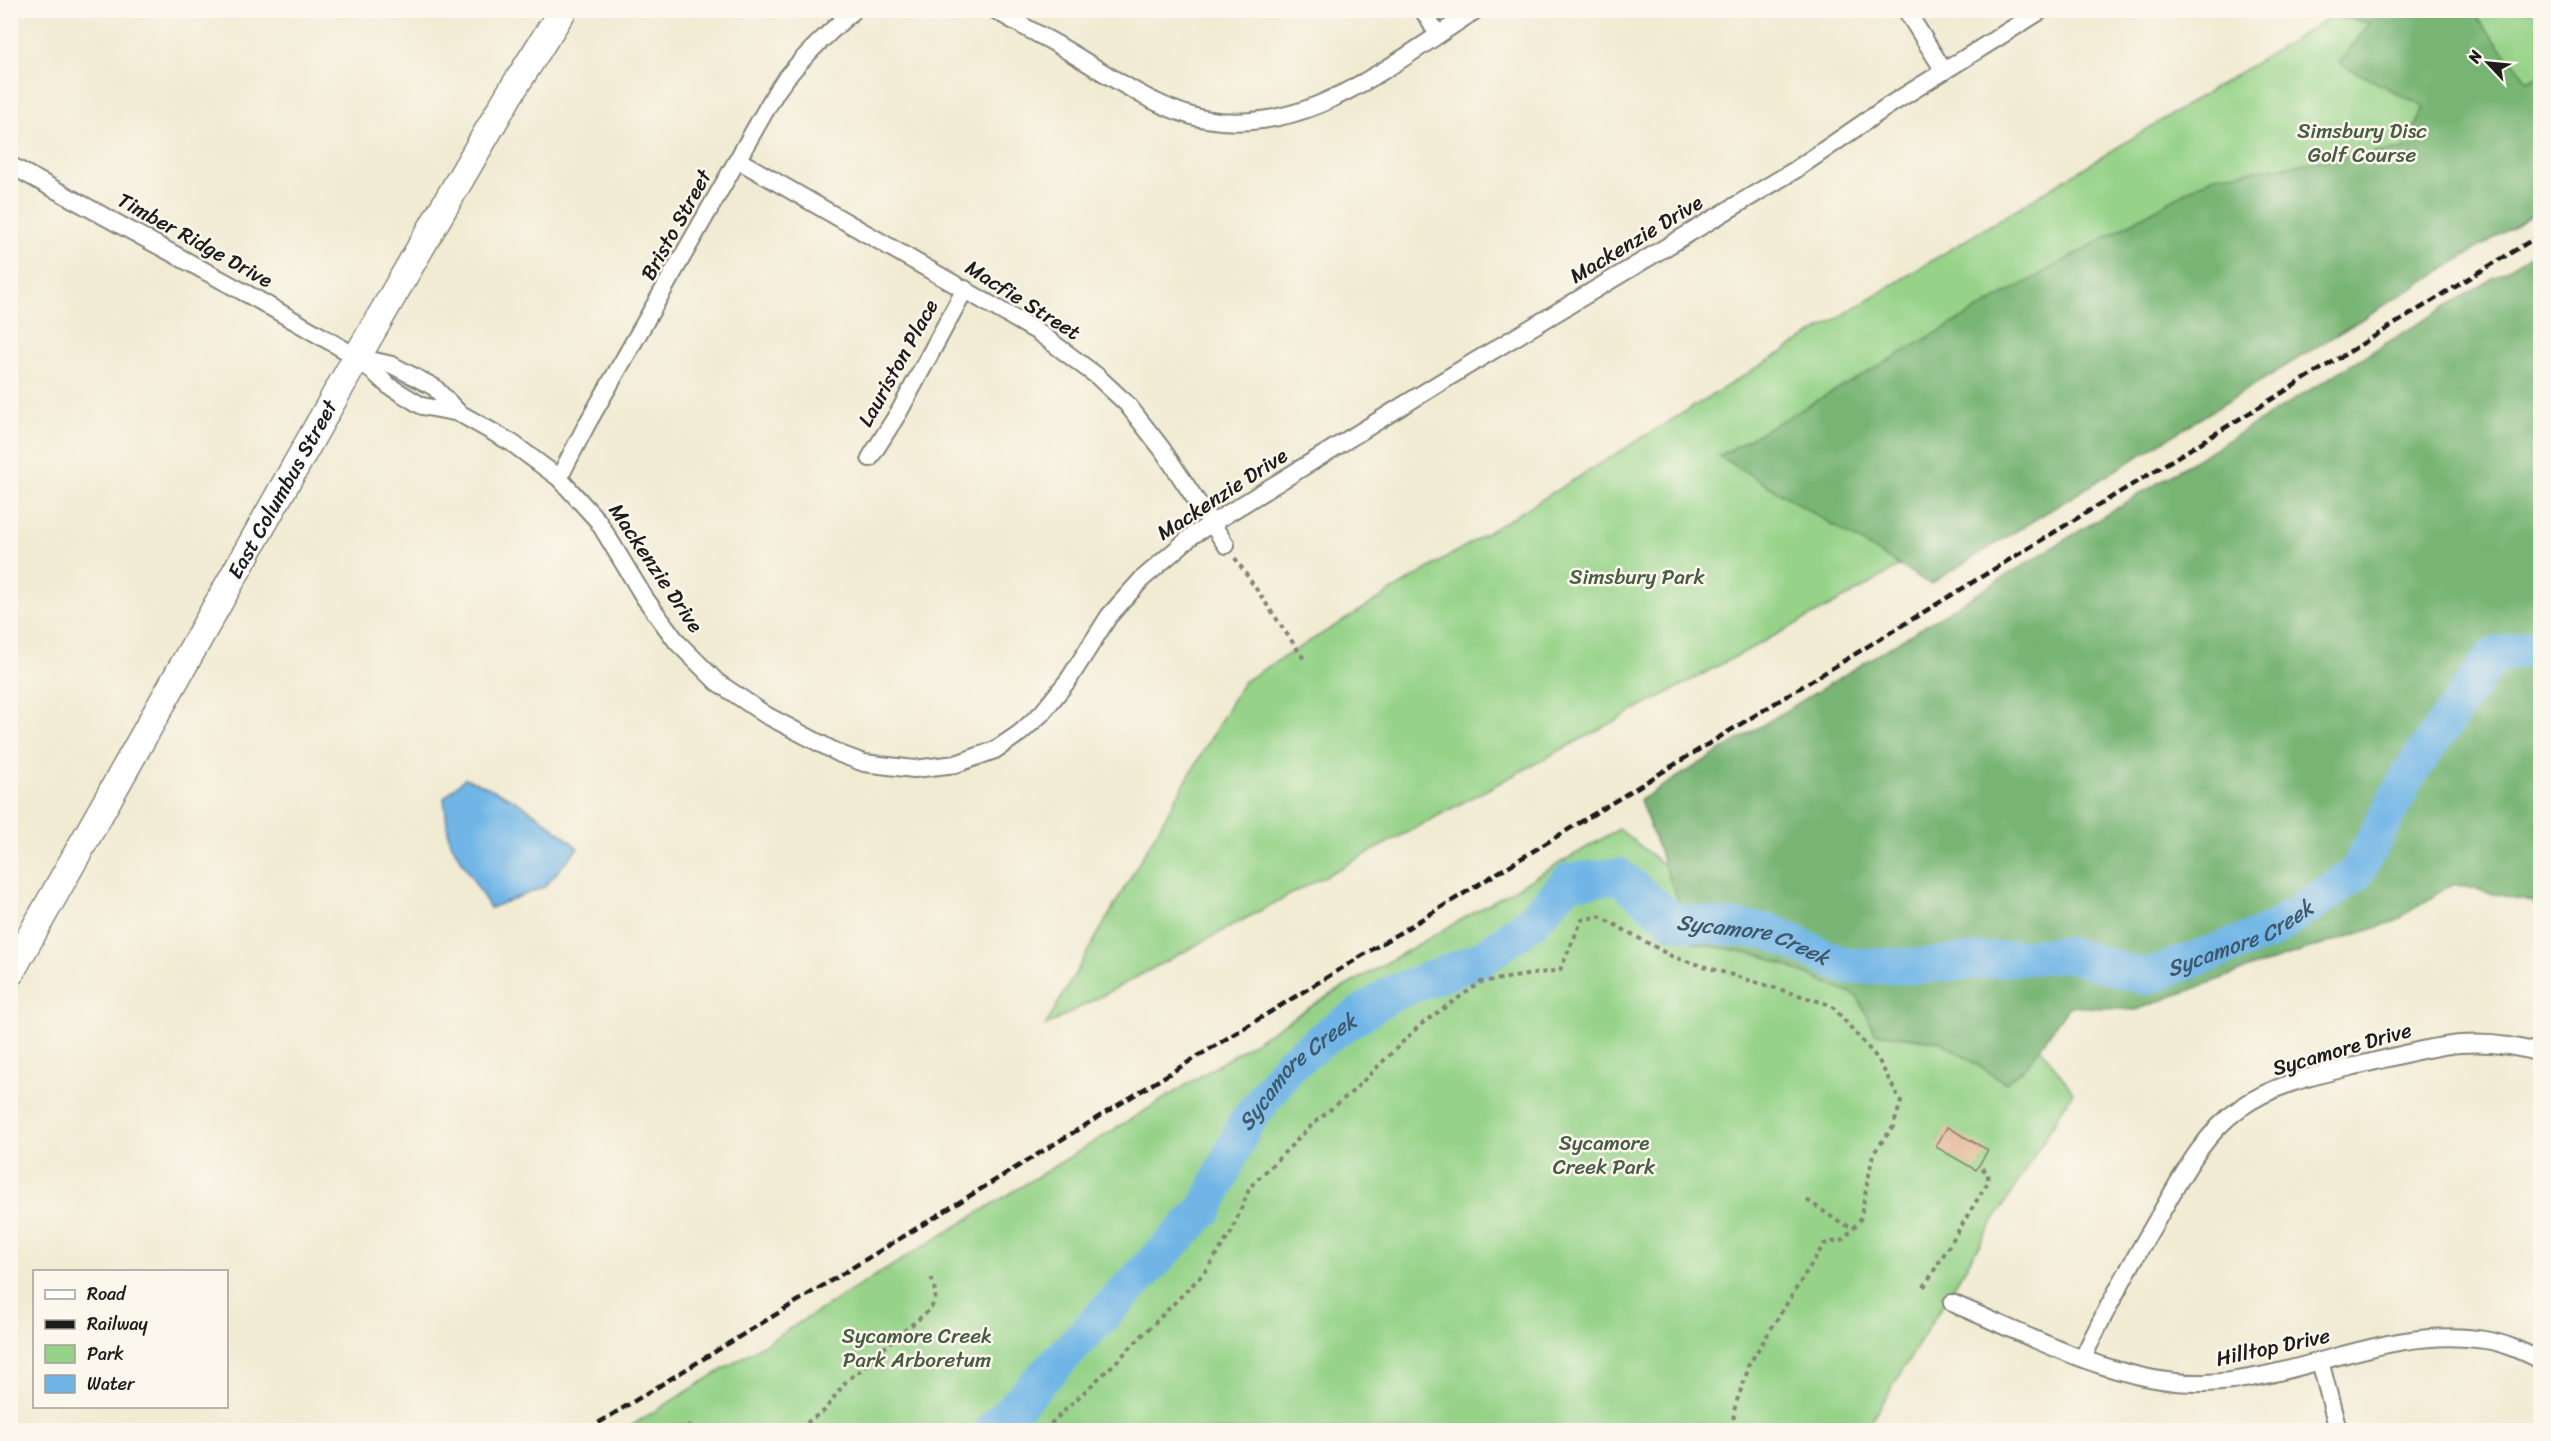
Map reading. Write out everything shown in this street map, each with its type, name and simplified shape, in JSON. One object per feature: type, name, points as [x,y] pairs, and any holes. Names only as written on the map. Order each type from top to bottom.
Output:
[{"type":"main road","name":"East Columbus Street","points":[[10,974],[357,357],[509,95],[563,10]]},
{"type":"street","name":"Bristo Street","points":[[559,478],[587,424],[791,70],[854,10]]},
{"type":"street","points":[[995,10],[1150,98],[1203,119],[1233,122],[1262,120],[1319,105],[1370,78],[1476,10]]},
{"type":"street","points":[[1423,10],[1438,35]]},
{"type":"street","points":[[1906,10],[1944,71]]},
{"type":"street","name":"Mackenzie Drive","points":[[357,357],[400,368],[434,387],[459,413],[512,443],[559,478],[598,521],[615,545],[644,597],[677,642],[710,676],[766,715],[840,754],[864,763],[889,768],[915,769],[956,764],[995,750],[1020,734],[1042,713],[1069,679],[1109,616],[1142,579],[1170,553],[1212,523],[1467,366],[1796,170],[1888,106],[2042,10]]},
{"type":"street","name":"Macfie Street","points":[[738,160],[965,289],[1062,348],[1120,397],[1162,449],[1226,545]]},
{"type":"street","name":"Timber Ridge Drive","points":[[10,165],[260,301],[357,357]]},
{"type":"street","name":"Lauriston Place","points":[[870,458],[899,411],[965,289]]},
{"type":"street","name":"Sycamore Drive","points":[[2083,1358],[2121,1280],[2182,1176],[2217,1128],[2239,1108],[2292,1083],[2436,1046],[2465,1042],[2495,1043],[2541,1053]]},
{"type":"street","name":"Hilltop Drive","points":[[1952,1303],[2083,1358],[2144,1378],[2203,1383],[2260,1376],[2398,1341],[2428,1337],[2487,1340],[2541,1360]]},
{"type":"street","points":[[2319,1361],[2338,1431]]},
{"type":"path","points":[[1226,545],[1304,659]]},
{"type":"path","points":[[1044,1431],[1204,1273],[1231,1233],[1250,1187],[1314,1123],[1353,1091],[1420,1025],[1481,982],[1560,970],[1581,920],[1599,916],[1673,957],[1831,1005],[1878,1059],[1894,1085],[1901,1102],[1893,1127],[1873,1154],[1860,1220],[1844,1239],[1824,1244],[1748,1366],[1747,1376],[1735,1406],[1733,1424],[1736,1431]]},
{"type":"path","points":[[1924,1287],[1988,1182],[1988,1173],[1979,1166]]},
{"type":"path","points":[[1808,1200],[1839,1222],[1854,1228]]},
{"type":"path","points":[[801,1431],[809,1421],[824,1412],[847,1380],[871,1363],[889,1343],[930,1309],[936,1295],[931,1276]]},
{"type":"path","points":[[670,1431],[688,1426],[696,1431]]},
{"type":"green space","name":"Simsbury Park","points":[[2324,11],[2540,11],[2540,181],[1858,591],[1045,1026],[1243,682],[2332,16]]},
{"type":"green space","name":"Simsbury Disc Golf Course","points":[[2324,11],[2471,11],[2528,81],[2540,75],[2540,210],[1930,584],[1719,456],[2214,176],[2404,149],[2424,107],[2339,63],[2370,23],[2333,16]]},
{"type":"green space","points":[[2540,249],[2540,908],[2532,902],[2452,884],[2394,922],[2253,967],[2136,1010],[2069,1006],[2028,1064],[2006,1083],[1941,1042],[1875,1033],[1858,997],[1761,955],[1694,943],[1640,800]]},
{"type":"green space","name":"Sycamore Creek Park","points":[[1619,829],[1708,900],[1956,930],[2073,1092],[1866,1430],[624,1430],[1320,1001]]},
{"type":"water","points":[[465,778],[525,807],[578,848],[544,887],[490,908],[449,840],[444,798]]},
{"type":"building","points":[[1947,1127],[1988,1150],[1976,1170],[1936,1147]]},
{"type":"waterway","name":"Sycamore Creek","points":[[992,1430],[1206,1208],[1245,1124],[1288,1066],[1332,1032],[1393,993],[1482,959],[1531,922],[1569,881],[1619,876],[1673,921],[1771,932],[1845,966],[1917,966],[2067,954],[2146,977],[2270,932],[2356,874],[2409,774],[2493,656],[2540,645]]},
{"type":"railway","points":[[587,1430],[2540,235]]},
{"type":"park label","name":"Sycamore Creek Park Arboretum","points":[[917,1348]]}]
